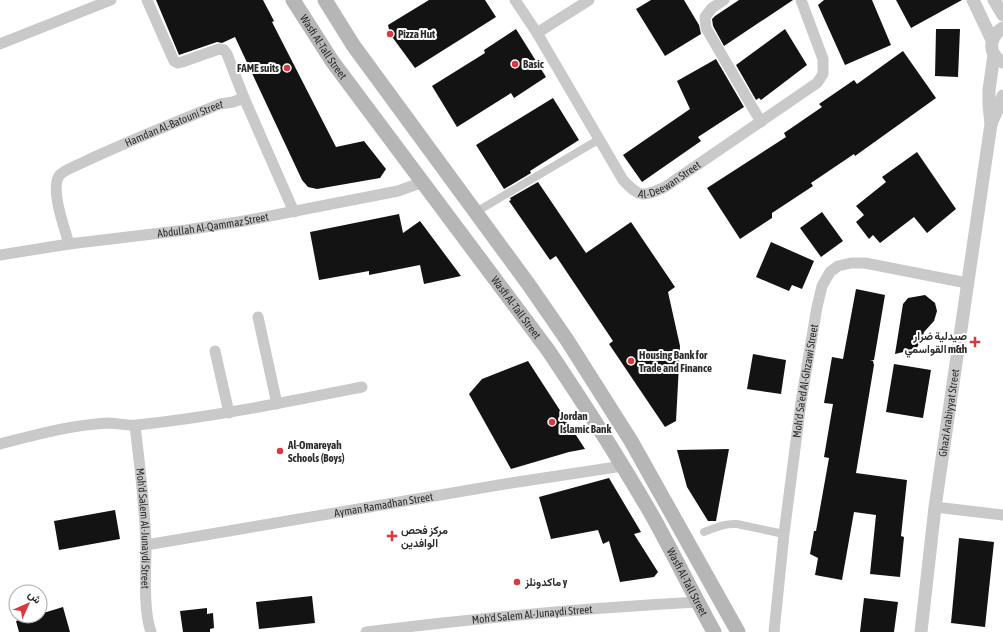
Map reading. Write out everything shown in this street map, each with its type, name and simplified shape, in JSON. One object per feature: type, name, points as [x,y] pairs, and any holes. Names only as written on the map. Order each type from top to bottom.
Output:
[{"type":"main road","name":"Wasfi Al-Tall Street","points":[[293,0],[332,60],[548,350],[581,399],[623,466],[653,518],[714,632]]},
{"type":"main road","name":"Wasfi Al-Tall Street","points":[[325,0],[353,46],[476,212],[567,340],[620,423],[712,583],[738,632]]},
{"type":"street","points":[[0,44],[111,0]]},
{"type":"street","points":[[147,0],[174,61],[178,63],[182,62],[219,49],[224,50],[227,54],[244,98],[294,212]]},
{"type":"street","name":"Al-Deewan Street","points":[[515,0],[623,180],[639,194],[650,194],[665,187],[817,83],[823,74],[823,59],[802,0]]},
{"type":"street","points":[[536,33],[589,0]]},
{"type":"street","points":[[724,0],[712,8],[705,17],[706,28],[761,122]]},
{"type":"street","points":[[973,0],[992,40]]},
{"type":"street","points":[[994,0],[1003,15]]},
{"type":"street","points":[[992,40],[996,33],[1003,28]]},
{"type":"street","name":"Ghazi Arabiyyat Street","points":[[992,40],[991,48],[998,59],[988,90],[988,105],[992,124]]},
{"type":"street","name":"Ghazi Arabiyyat Street","points":[[921,632],[935,507],[967,283],[992,124],[1003,96]]},
{"type":"street","name":"Hamdan Al-Batouni Street","points":[[69,244],[56,196],[56,184],[59,176],[69,169],[220,104],[233,102],[244,98]]},
{"type":"street","points":[[476,212],[598,140]]},
{"type":"street","name":"Abdullah Al-Qammaz Street","points":[[0,255],[69,244],[186,230],[294,212],[398,191],[422,182]]},
{"type":"street","name":"Moh'd Sa'ed Al-Ghzawi Street","points":[[774,632],[784,534],[801,402],[822,286],[830,272],[838,266],[851,263],[865,263],[967,283]]},
{"type":"street","points":[[258,317],[277,404]]},
{"type":"street","points":[[215,351],[229,412]]},
{"type":"street","points":[[0,444],[33,435],[73,428],[108,423],[135,426],[277,404],[362,387]]},
{"type":"street","name":"Moh'd Salem Al-Junaydi Street","points":[[135,426],[142,485],[146,545],[147,612],[151,632]]},
{"type":"street","name":"Ayman Ramadhan Street","points":[[146,545],[511,483],[623,466]]},
{"type":"street","points":[[935,507],[1003,515]]},
{"type":"street","points":[[704,532],[721,525],[737,524],[784,534]]},
{"type":"street","name":"Moh'd Salem Al-Junaydi Street","points":[[366,632],[433,628],[616,606],[698,602]]},
{"type":"building","points":[[156,0],[263,0],[274,21],[272,22],[336,147],[364,141],[386,169],[380,178],[317,189],[308,187],[302,180],[235,37],[222,43],[217,42],[179,55]]},
{"type":"building","points":[[429,0],[485,0],[496,17],[415,68],[390,34],[388,25]]},
{"type":"building","points":[[651,0],[684,0],[699,25],[701,34],[665,56],[636,9]]},
{"type":"building","points":[[739,0],[793,0],[724,46],[713,26],[712,19]]},
{"type":"building","points":[[824,0],[872,0],[891,45],[845,65],[818,5]]},
{"type":"building","points":[[896,0],[962,0],[911,28]]},
{"type":"building","points":[[516,29],[546,77],[514,98],[511,93],[457,127],[432,86],[485,53],[484,50]]},
{"type":"building","points":[[785,29],[807,65],[761,100],[759,98],[756,100],[736,65]]},
{"type":"building","points":[[936,29],[960,29],[958,77],[935,76]]},
{"type":"building","points":[[903,51],[936,98],[855,156],[854,154],[811,183],[813,186],[772,213],[772,218],[740,239],[707,188],[786,137],[784,133],[822,107],[819,104],[854,80],[857,84]]},
{"type":"building","points":[[716,59],[744,107],[698,137],[701,141],[642,182],[623,155],[690,109],[677,81]]},
{"type":"building","points":[[553,98],[579,140],[530,171],[531,173],[504,189],[476,145]]},
{"type":"building","points":[[917,152],[956,209],[927,233],[914,217],[880,243],[873,235],[869,239],[856,222],[864,215],[856,206],[886,182],[882,177]]},
{"type":"building","points":[[538,182],[586,253],[631,222],[675,287],[668,292],[680,346],[676,421],[665,427],[609,344],[613,341],[556,256],[550,260],[509,201],[511,200],[510,198]]},
{"type":"building","points":[[822,212],[843,241],[821,257],[800,228]]},
{"type":"building","points":[[399,214],[403,233],[420,221],[461,276],[424,284],[420,265],[369,275],[369,271],[319,280],[310,232]]},
{"type":"building","points":[[771,242],[814,261],[802,289],[792,285],[789,291],[756,277]]},
{"type":"building","points":[[856,289],[885,295],[874,360],[870,361],[873,361],[874,365],[856,473],[907,480],[901,536],[904,537],[900,577],[870,574],[876,515],[854,512],[842,580],[815,575],[818,558],[810,554],[814,531],[816,531],[829,458],[824,457],[833,404],[824,403],[832,357],[843,359]]},
{"type":"building","points":[[925,295],[935,303],[937,311],[934,321],[924,332],[916,349],[895,354],[903,304],[908,298]]},
{"type":"building","points":[[753,354],[786,360],[781,394],[747,389]]},
{"type":"building","points":[[528,361],[585,449],[569,452],[511,469],[469,394],[482,379]]},
{"type":"building","points":[[894,364],[931,370],[923,418],[886,412]]},
{"type":"building","points":[[729,449],[716,521],[708,521],[687,487],[677,450]]},
{"type":"building","points":[[609,478],[641,532],[634,534],[658,572],[654,577],[620,582],[609,541],[603,544],[598,530],[551,539],[539,497]]},
{"type":"building","points":[[115,510],[120,539],[59,550],[54,521]]},
{"type":"building","points":[[959,538],[994,542],[985,627],[951,623]]},
{"type":"building","points":[[312,596],[315,623],[259,629],[256,602]]},
{"type":"building","points":[[864,598],[898,602],[894,632],[860,632]]},
{"type":"building","points":[[63,607],[70,632],[19,632],[17,624],[48,624],[48,612]]},
{"type":"building","points":[[207,608],[207,614],[213,613],[214,628],[210,629],[210,632],[183,632],[180,611]]},
{"type":"place","name":"Pizza Hut","points":[[390,34]]},
{"type":"place","name":"Basic","points":[[515,64]]},
{"type":"place","name":"FAME suits","points":[[287,68]]},
{"type":"place","name":"صيدلية ضرار القواسمي m&h","points":[[975,342]]},
{"type":"place","name":"Housing Bank for Trade and Finance","points":[[631,361]]},
{"type":"place","name":"Jordan Islamic Bank","points":[[552,422]]},
{"type":"place","name":"Al-Omareyah Schools (Boys)","points":[[280,451]]},
{"type":"place","name":"مركز فحص الوافدين","points":[[392,536]]},
{"type":"place","name":"ماكدونلز y","points":[[517,582]]}]
